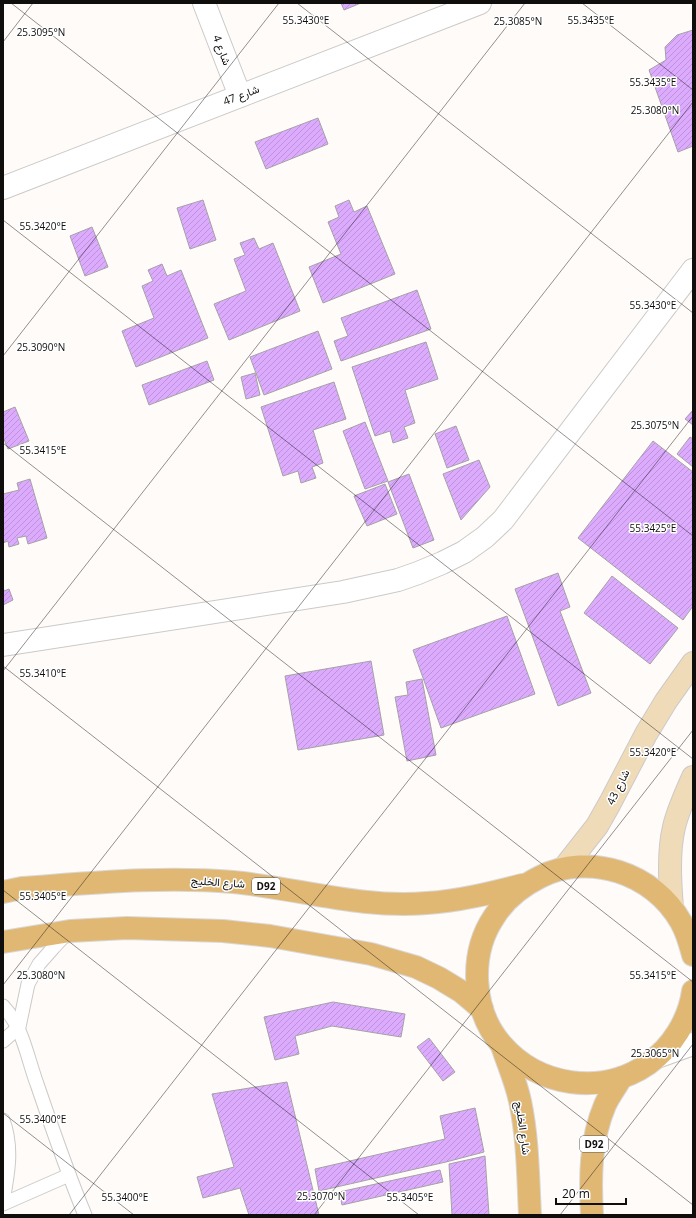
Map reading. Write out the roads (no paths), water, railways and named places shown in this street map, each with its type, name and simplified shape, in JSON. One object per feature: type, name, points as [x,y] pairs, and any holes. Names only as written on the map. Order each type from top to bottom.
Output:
[{"type":"main road","name":"شارع 43","points":[[564,868],[597,826],[646,734],[666,701],[693,663]]},
{"type":"main road","points":[[672,908],[670,878],[674,827],[693,777]]},
{"type":"main road","points":[[693,955],[690,937],[672,908],[647,884],[632,876],[615,870],[581,866],[564,868],[545,874],[527,884],[508,898],[494,917],[483,938],[478,962],[477,986],[482,1009],[490,1028],[501,1044],[513,1056],[530,1069],[550,1078],[569,1083],[596,1084],[621,1078],[640,1069],[658,1057],[672,1041],[684,1022],[692,1000],[693,992]]},
{"type":"main road","name":"شارع الخليج","points":[[9,887],[163,879],[232,882],[270,886],[373,902],[426,904],[477,896],[527,884]]},
{"type":"main road","points":[[3,942],[70,931],[127,928],[223,931],[270,936],[371,954],[416,967],[440,978],[462,992],[482,1009]]},
{"type":"main road","name":"شارع الخليج","points":[[501,1044],[520,1100],[528,1158],[530,1215]]},
{"type":"main road","name":"D92","points":[[592,1215],[592,1151],[597,1129],[606,1104],[621,1078]]},
{"type":"street","name":"شارع 4","points":[[204,3],[240,96]]},
{"type":"street","name":"شارع 47","points":[[3,188],[480,3]]},
{"type":"street","points":[[3,645],[343,592],[411,576],[464,552],[485,537],[503,520],[693,270]]},
{"type":"street","points":[[658,1057],[693,1044]]},
{"type":"lane","points":[[3,1040],[19,1027],[28,984],[39,964],[54,946],[70,931]]},
{"type":"lane","points":[[3,1006],[19,1027],[32,1070],[84,1215]]},
{"type":"lane","points":[[3,1120],[9,1144],[9,1164],[3,1203]]},
{"type":"lane","points":[[3,1203],[69,1175]]}]
